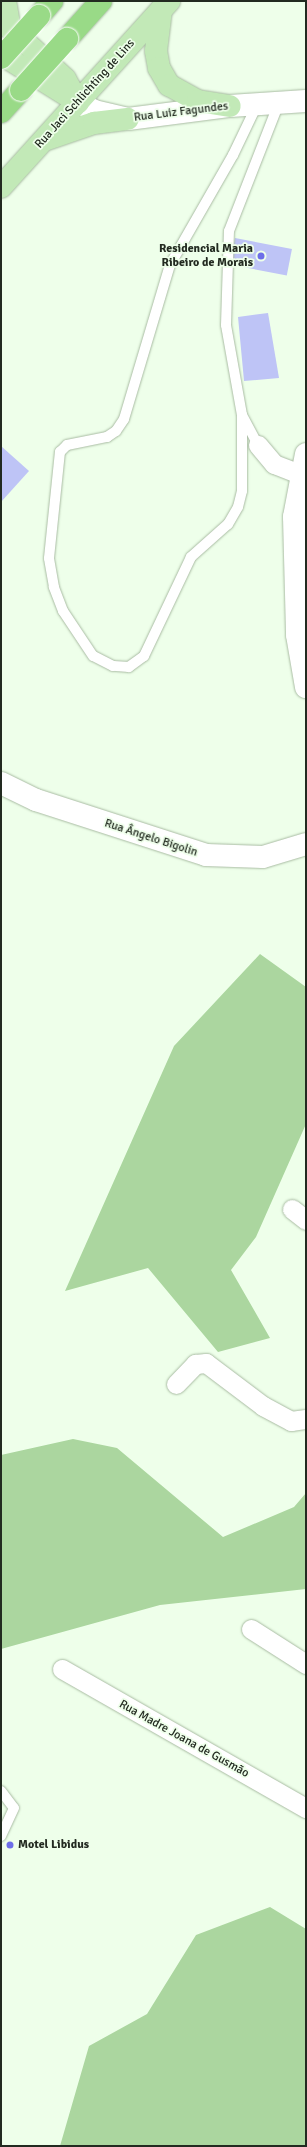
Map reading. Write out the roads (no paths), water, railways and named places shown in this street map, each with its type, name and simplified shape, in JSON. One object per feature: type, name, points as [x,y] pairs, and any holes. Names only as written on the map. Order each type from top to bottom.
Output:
[{"type":"highway","points":[[1,112],[101,1]]},
{"type":"highway","points":[[1,58],[46,9]]},
{"type":"main road","points":[[5,1],[10,28],[65,79],[78,102]]},
{"type":"main road","points":[[165,5],[156,51],[159,68],[169,85],[198,101],[230,106]]},
{"type":"main road","name":"Rua Jaci Schlichting de Lins","points":[[1,187],[165,5]]},
{"type":"main road","name":"Rua Luiz Fagundes","points":[[1,54],[78,102]]},
{"type":"main road","points":[[44,140],[94,123],[128,119]]},
{"type":"street","name":"Rua Luiz Fagundes","points":[[78,102],[94,111],[128,119],[230,106],[306,101]]},
{"type":"street","points":[[258,445],[274,464],[304,468],[294,525],[297,635],[306,687]]},
{"type":"street","name":"Rua Ângelo Bigolin","points":[[1,783],[36,800],[206,855],[263,857],[306,844]]},
{"type":"street","points":[[176,1384],[195,1364],[206,1363],[262,1406],[291,1421],[306,1419]]},
{"type":"street","points":[[251,1629],[306,1664]]},
{"type":"street","name":"Rua Madre Joana de Gusmão","points":[[62,1670],[306,1808]]},
{"type":"lane","points":[[268,103],[229,231],[226,325],[242,415],[242,491],[238,507],[228,524],[191,557],[144,656],[129,667],[113,666],[94,656],[63,611],[54,587],[49,558],[60,452],[67,445],[107,437],[116,431],[124,419],[170,265],[233,156],[268,103]]},
{"type":"lane","points":[[242,415],[258,445]]},
{"type":"lane","points":[[1,1791],[14,1808],[1,1836]]},
{"type":"place","name":"Residencial Maria Ribeiro de Morais","points":[[261,256]]},
{"type":"place","name":"Motel Libidus","points":[[10,1845]]}]
